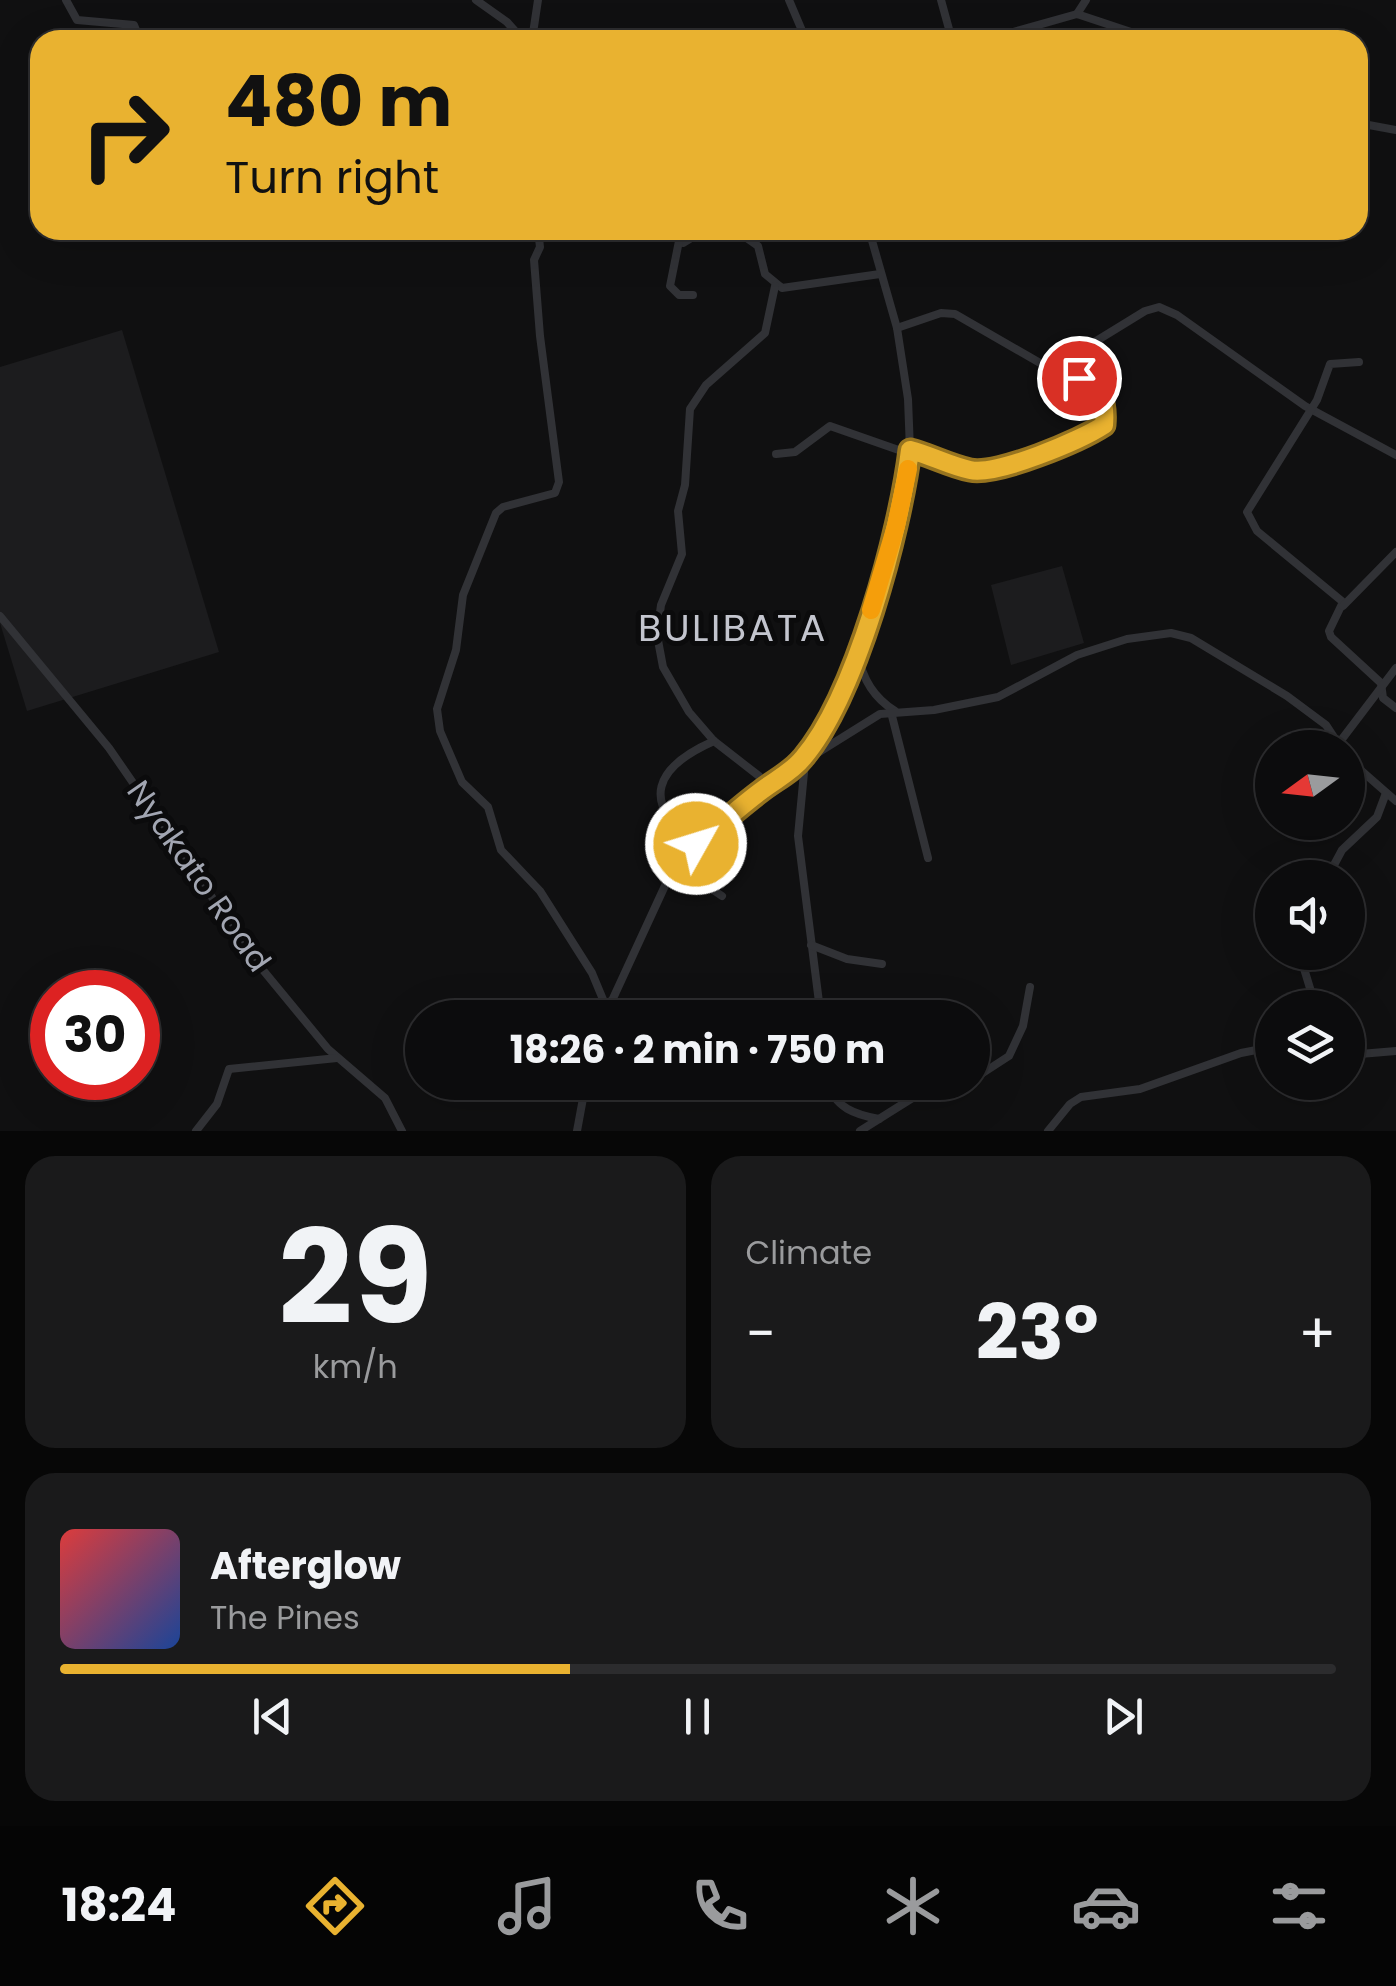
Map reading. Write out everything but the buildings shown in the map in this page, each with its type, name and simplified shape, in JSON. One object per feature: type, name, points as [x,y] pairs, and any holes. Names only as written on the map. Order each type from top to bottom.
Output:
[{"type":"street","points":[[66,0],[77,20],[134,25],[136,30]]},
{"type":"street","points":[[476,0],[514,30]]},
{"type":"street","points":[[534,30],[538,0]]},
{"type":"street","points":[[790,0],[802,30]]},
{"type":"street","points":[[941,0],[949,30]]},
{"type":"street","points":[[1078,14],[1086,0]]},
{"type":"street","points":[[1021,30],[1078,14],[1125,30]]},
{"type":"street","points":[[507,22],[509,30]]},
{"type":"street","points":[[1368,125],[1396,130]]},
{"type":"street","points":[[539,240],[534,260],[540,336],[559,482],[555,492],[511,504],[496,513],[463,595],[456,650],[441,693],[438,720],[462,782],[488,808],[500,850],[540,891],[592,973],[603,1000]]},
{"type":"street","points":[[688,240],[679,241],[670,286],[679,295],[694,296]]},
{"type":"street","points":[[750,240],[758,246],[765,274],[775,286]]},
{"type":"street","points":[[818,1000],[798,836],[800,764],[858,651],[896,526],[910,452],[910,413],[897,328],[872,240]]},
{"type":"street","points":[[775,286],[806,286],[880,274]]},
{"type":"street","points":[[765,787],[754,771],[714,741],[689,712],[662,667],[658,620],[682,554],[678,511],[685,485],[690,409],[706,385],[765,333],[775,286]]},
{"type":"street","points":[[1053,366],[1145,310],[1159,308],[1191,324],[1310,410],[1396,455]]},
{"type":"street","points":[[776,454],[795,452],[830,426],[972,471],[993,470],[1100,428],[1104,408],[1098,391],[1053,366],[1034,362],[954,314],[941,313],[897,328]]},
{"type":"street","points":[[1343,606],[1341,600],[1257,531],[1248,519],[1249,505],[1310,410],[1330,364],[1359,362]]},
{"type":"street","points":[[1383,684],[1329,631],[1343,606],[1396,552]]},
{"type":"street","name":"Nyakato Road","points":[[0,616],[109,748],[258,964],[337,1058],[385,1098],[402,1131]]},
{"type":"street","points":[[611,1000],[671,870],[765,787],[861,723],[893,711],[934,710],[998,697],[1093,649],[1127,639],[1177,633],[1287,696],[1329,730]]},
{"type":"street","points":[[858,651],[866,681],[893,711],[928,858]]},
{"type":"street","points":[[1351,730],[1396,668]]},
{"type":"street","points":[[1383,684],[1382,698],[1396,708]]},
{"type":"street","points":[[696,844],[663,814],[659,795],[670,768],[714,741]]},
{"type":"street","points":[[1337,860],[1393,797],[1365,773]]},
{"type":"street","points":[[671,870],[700,881],[722,896]]},
{"type":"street","points":[[811,945],[847,959],[882,964]]},
{"type":"street","points":[[990,1069],[1010,1056],[1023,1026],[1030,988]]},
{"type":"street","points":[[1048,1131],[1070,1104],[1081,1097],[1150,1086],[1255,1049]]},
{"type":"street","points":[[1365,1054],[1396,1051]]},
{"type":"street","points":[[196,1131],[217,1104],[223,1077],[229,1070],[337,1058]]},
{"type":"street","points":[[577,1131],[583,1100]]},
{"type":"street","points":[[835,1100],[848,1109],[879,1118]]},
{"type":"street","points":[[860,1131],[909,1100]]},
{"type":"shaded area","points":[[122,330],[219,652],[27,711],[0,623],[0,367]]},
{"type":"shaded area","points":[[1062,566],[1084,643],[1011,665],[991,585]]},
{"type":"slow traffic","points":[[871,610],[908,469]]},
{"type":"district","name":"BULIBATA","points":[[733,628]]},
{"type":"route","points":[[696,844],[796,766],[826,720],[858,651],[882,578],[902,503],[910,450],[972,471],[993,470],[1100,428],[1104,425],[1102,399],[1092,385],[1079,378]]}]
